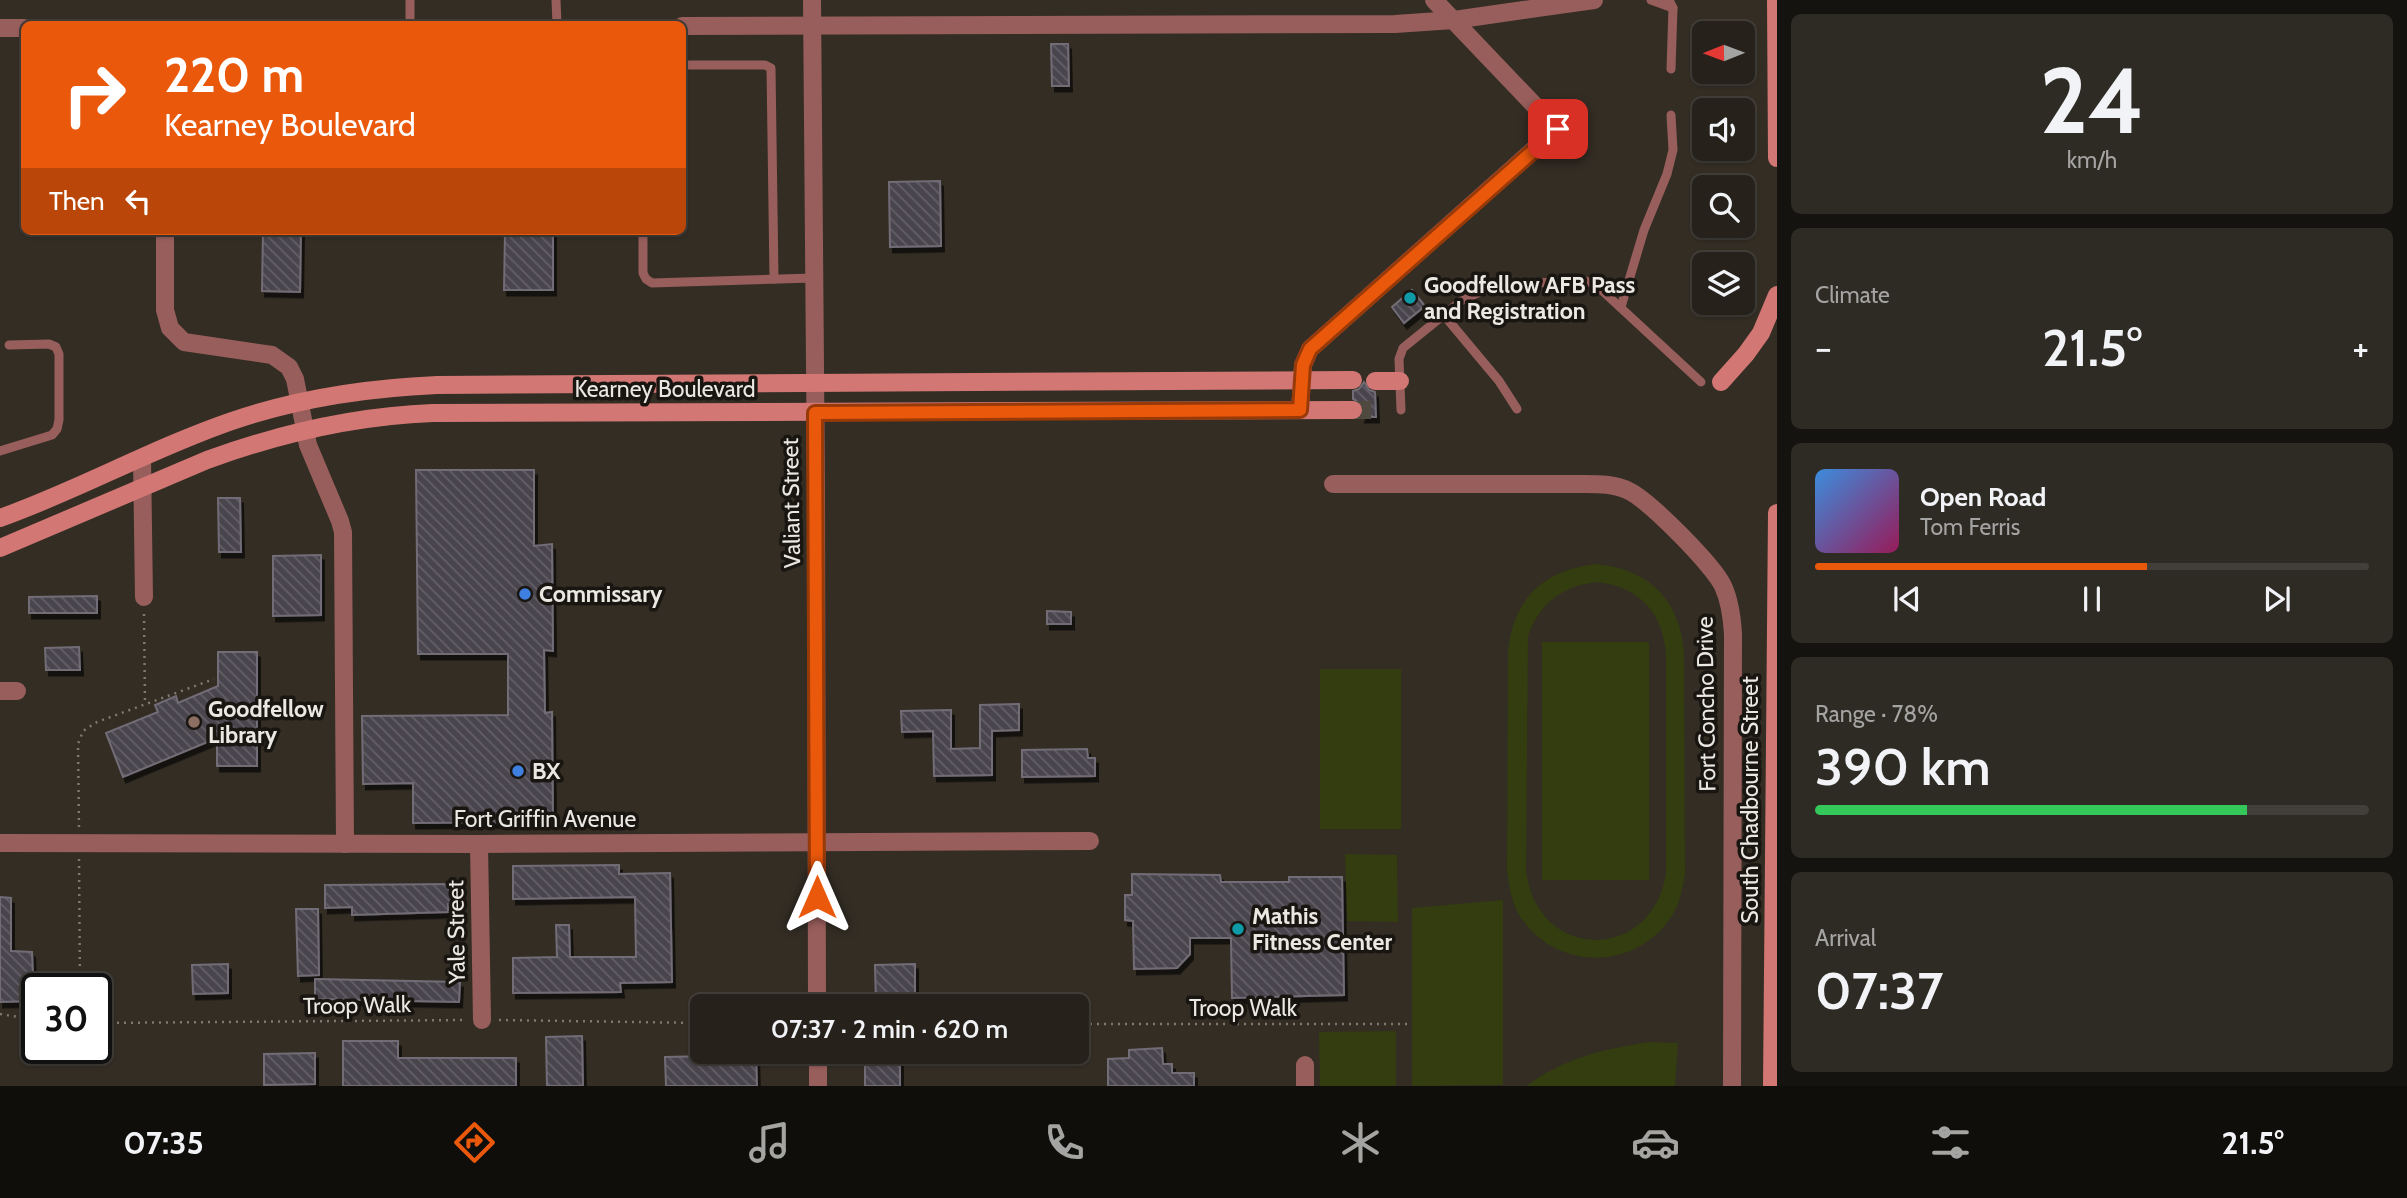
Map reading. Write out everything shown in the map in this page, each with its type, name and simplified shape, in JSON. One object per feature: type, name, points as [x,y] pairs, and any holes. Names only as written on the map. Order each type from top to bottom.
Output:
[{"type":"street","name":"Valiant Street","points":[[812,0],[817,994]]},
{"type":"street","points":[[1300,410],[1303,365],[1310,349],[1558,129],[1434,0]]},
{"type":"street","points":[[686,26],[1395,24],[1454,20],[1594,0]]},
{"type":"street","points":[[1776,0],[1777,158]]},
{"type":"street","points":[[0,28],[21,28]]},
{"type":"street","points":[[165,235],[165,310],[170,328],[184,342],[272,355],[289,367],[295,379],[304,429],[337,510],[342,532],[345,844]]},
{"type":"street","points":[[1721,382],[1761,333],[1777,295]]},
{"type":"street","name":"Kearney Boulevard","points":[[0,518],[233,421],[300,402],[373,389],[413,386],[1353,380]]},
{"type":"street","points":[[1375,381],[1400,381]]},
{"type":"street","name":"Kearney Boulevard","points":[[0,548],[218,456],[304,429],[372,417],[424,414],[1353,410]]},
{"type":"street","points":[[142,459],[144,597]]},
{"type":"street","name":"Fort Concho Drive","points":[[1333,484],[1585,484],[1617,487],[1630,491],[1648,505],[1717,573],[1729,599],[1732,634],[1732,1086]]},
{"type":"street","name":"South Chadbourne Street","points":[[1772,1086],[1777,513]]},
{"type":"street","name":"Fort Griffin Avenue","points":[[0,843],[1090,841]]},
{"type":"street","name":"Yale Street","points":[[479,844],[482,1020]]},
{"type":"street","points":[[818,1064],[818,1086]]},
{"type":"street","points":[[1305,1065],[1305,1086]]},
{"type":"lane","points":[[410,0],[410,21]]},
{"type":"lane","points":[[556,0],[557,21]]},
{"type":"lane","points":[[1651,0],[1674,3],[1671,69]]},
{"type":"lane","points":[[686,65],[765,65],[771,68],[774,279]]},
{"type":"lane","points":[[1621,307],[1644,230],[1667,174],[1672,150],[1671,115]]},
{"type":"lane","points":[[643,235],[643,273],[652,283],[814,278]]},
{"type":"lane","points":[[1401,410],[1399,359],[1403,348],[1461,301],[1482,291],[1522,284],[1582,280],[1595,284],[1701,382]]},
{"type":"lane","points":[[1443,314],[1499,381],[1517,409]]},
{"type":"lane","points":[[0,451],[52,435],[59,420],[59,355],[56,347],[49,344],[9,345]]},
{"type":"path","points":[[144,597],[145,705]]},
{"type":"path","points":[[79,834],[80,737],[88,726],[215,679]]},
{"type":"path","points":[[79,859],[80,973]]},
{"type":"path","points":[[0,1014],[21,1017]]},
{"type":"path","name":"Troop Walk","points":[[112,1023],[482,1020],[690,1023]]},
{"type":"path","name":"Troop Walk","points":[[1089,1024],[1409,1024]]},
{"type":"green space","points":[[1597,564],[1616,567],[1632,573],[1658,590],[1676,617],[1684,652],[1685,875],[1680,896],[1672,916],[1656,935],[1637,948],[1594,958],[1551,946],[1533,932],[1518,913],[1507,871],[1508,651],[1511,632],[1525,601],[1535,590],[1547,580],[1578,567]],"holes":[[[1597,582],[1625,589],[1646,604],[1664,638],[1666,874],[1656,903],[1639,924],[1618,936],[1594,940],[1571,935],[1550,922],[1534,900],[1526,870],[1528,636],[1546,605],[1563,592]]]},
{"type":"green space","points":[[1542,642],[1649,642],[1649,880],[1542,880]]},
{"type":"green space","points":[[1320,669],[1401,669],[1401,829],[1320,829]]},
{"type":"green space","points":[[1345,854],[1397,855],[1398,922],[1347,921]]},
{"type":"green space","points":[[1503,900],[1503,1085],[1412,1086],[1412,908]]},
{"type":"green space","points":[[1396,1031],[1396,1086],[1320,1086],[1319,1032]]},
{"type":"green space","points":[[1649,1042],[1678,1043],[1675,1086],[1526,1086],[1570,1061],[1615,1048]]},
{"type":"building","points":[[1051,44],[1068,44],[1069,86],[1052,86]]},
{"type":"building","points":[[940,181],[941,246],[890,247],[889,182]]},
{"type":"building","points":[[263,235],[301,235],[300,292],[262,291]]},
{"type":"building","points":[[505,235],[553,235],[553,290],[504,290]]},
{"type":"building","name":"Goodfellow AFB Pass and Registration","points":[[1412,290],[1425,306],[1404,323],[1392,307]]},
{"type":"building","points":[[1364,382],[1369,390],[1375,392],[1376,417],[1362,417],[1363,405],[1353,399],[1353,391],[1359,389]]},
{"type":"building","points":[[416,470],[534,470],[534,546],[552,544],[553,651],[544,650],[545,713],[552,712],[553,822],[413,823],[413,783],[363,784],[362,716],[508,715],[508,654],[418,654]]},
{"type":"building","points":[[218,498],[240,498],[241,552],[219,552]]},
{"type":"building","points":[[321,555],[321,615],[273,616],[273,556]]},
{"type":"building","points":[[97,596],[97,613],[29,613],[29,597]]},
{"type":"building","points":[[1047,611],[1071,612],[1071,624],[1047,624]]},
{"type":"building","points":[[79,647],[80,670],[46,670],[45,648]]},
{"type":"building","name":"Goodfellow Library","points":[[218,652],[257,652],[257,766],[217,766],[217,738],[123,777],[106,733],[158,712],[155,705],[176,696],[178,703],[218,686]]},
{"type":"building","points":[[1019,704],[1019,730],[992,731],[992,775],[934,776],[933,731],[902,732],[901,711],[951,710],[951,749],[980,748],[980,705]]},
{"type":"building","points":[[1087,749],[1088,758],[1095,758],[1095,776],[1022,777],[1022,750]]},
{"type":"building","points":[[619,865],[619,874],[670,873],[672,982],[620,983],[621,992],[513,993],[513,958],[557,957],[556,925],[569,925],[570,957],[636,957],[635,897],[513,899],[513,866]]},
{"type":"building","name":"Mathis Fitness Center","points":[[1132,874],[1220,875],[1221,882],[1289,882],[1289,877],[1342,877],[1344,995],[1232,998],[1231,938],[1190,938],[1190,954],[1177,968],[1134,969],[1133,921],[1125,920],[1125,895],[1132,895]]},
{"type":"building","points":[[460,884],[460,904],[448,904],[448,912],[352,915],[352,907],[325,908],[325,885]]},
{"type":"building","points":[[0,897],[11,898],[11,951],[32,952],[33,973],[21,973],[21,1001],[0,1002]]},
{"type":"building","points":[[296,909],[318,909],[319,975],[298,976]]},
{"type":"building","points":[[228,964],[228,993],[193,994],[192,965]]},
{"type":"building","points":[[915,964],[915,994],[876,994],[875,965]]},
{"type":"building","points":[[315,979],[460,982],[459,1002],[315,999]]},
{"type":"building","points":[[582,1036],[583,1086],[547,1086],[546,1037]]},
{"type":"building","points":[[343,1041],[398,1041],[398,1058],[516,1058],[516,1086],[343,1086]]},
{"type":"building","points":[[1162,1048],[1163,1064],[1172,1064],[1172,1073],[1194,1073],[1194,1086],[1108,1086],[1108,1059],[1129,1058],[1129,1050]]},
{"type":"building","points":[[315,1053],[315,1084],[264,1085],[264,1054]]},
{"type":"building","points":[[690,1056],[690,1064],[756,1064],[757,1086],[666,1086],[665,1057]]},
{"type":"building","points":[[865,1064],[900,1064],[900,1086],[865,1086]]},
{"type":"tunnel","points":[[1353,410],[1376,410]]},
{"type":"place","name":"Goodfellow AFB Pass and Registration","points":[[1410,298]]},
{"type":"place","name":"Commissary","points":[[525,594]]},
{"type":"place","name":"Goodfellow Library","points":[[194,722]]},
{"type":"place","name":"BX","points":[[518,771]]},
{"type":"place","name":"Mathis Fitness Center","points":[[1238,929]]},
{"type":"route","points":[[817,897],[815,413],[1300,410],[1303,365],[1310,349],[1558,129]]}]
